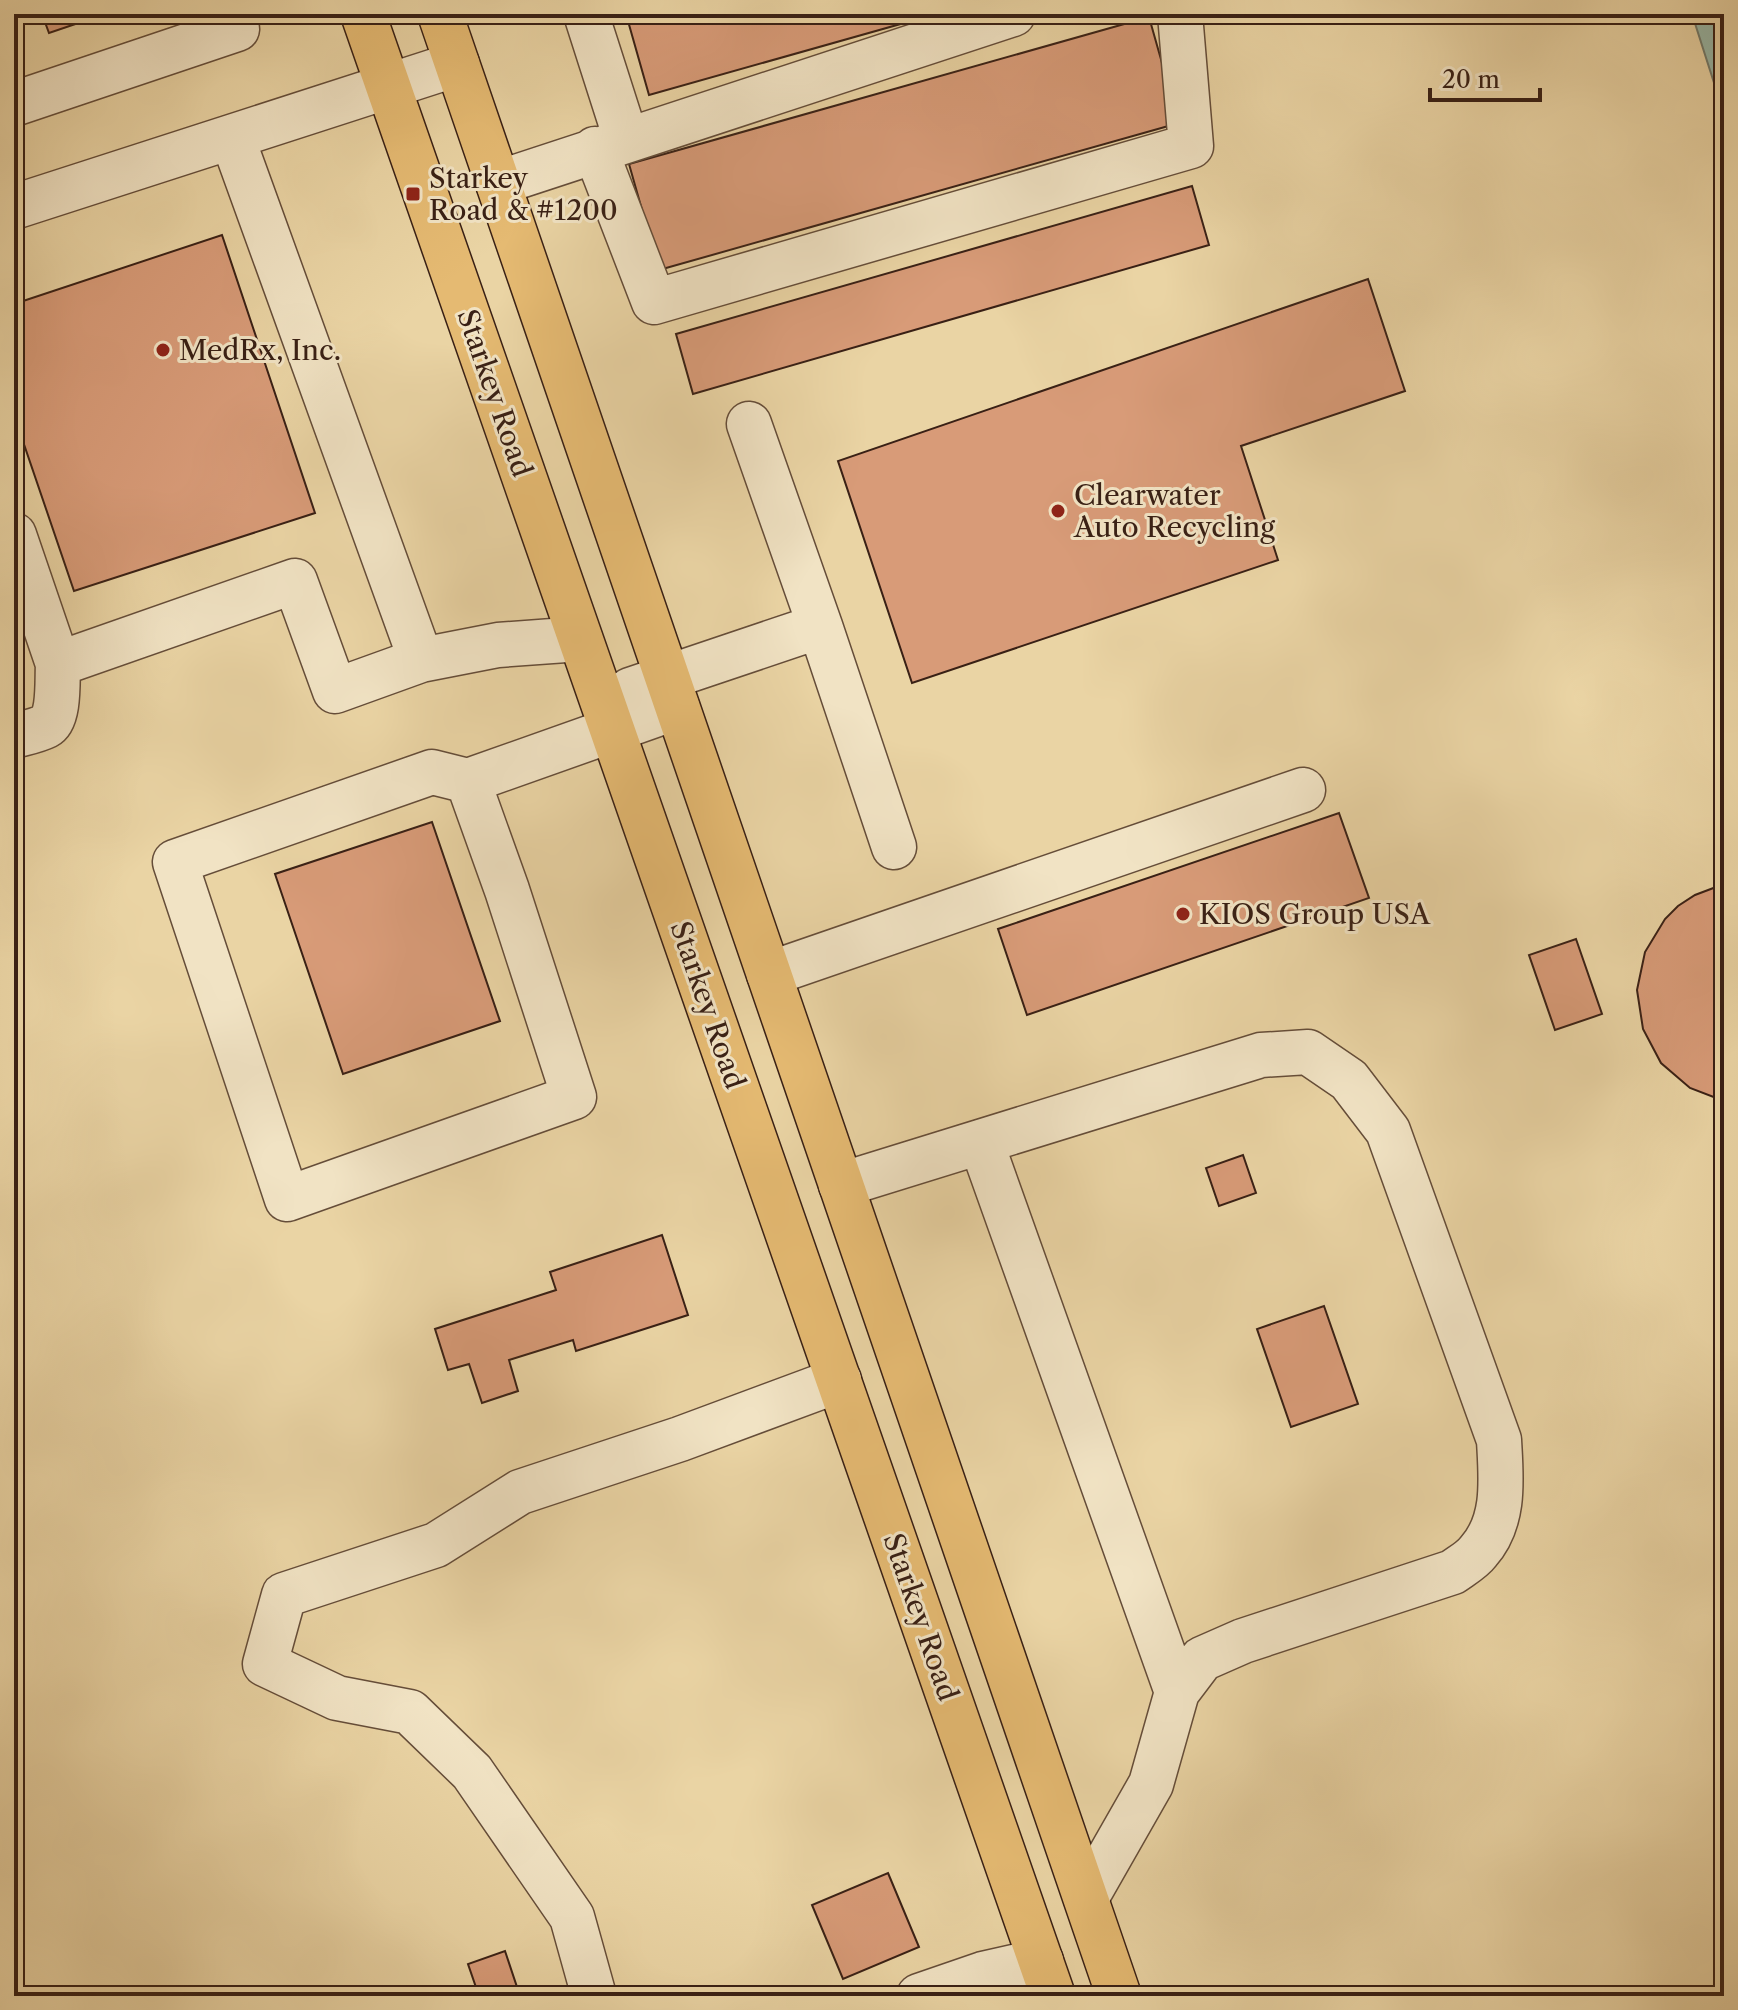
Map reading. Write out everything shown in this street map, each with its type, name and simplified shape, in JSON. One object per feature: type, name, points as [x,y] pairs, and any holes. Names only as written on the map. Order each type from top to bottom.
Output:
[{"type":"main road","name":"Starkey Road","points":[[363,14],[1047,1978]]},
{"type":"main road","points":[[440,14],[1119,1996]]},
{"type":"street","points":[[14,104],[237,29],[231,14]]},
{"type":"street","points":[[586,14],[610,144],[654,302],[1191,146],[1180,14]]},
{"type":"street","points":[[498,183],[1013,14]]},
{"type":"street","points":[[14,207],[457,64]]},
{"type":"street","points":[[232,137],[421,660]]},
{"type":"street","points":[[749,424],[894,847]]},
{"type":"street","points":[[14,535],[58,664],[57,693],[51,722],[14,736]]},
{"type":"street","points":[[58,664],[295,581],[335,691],[421,660],[498,645],[580,639]]},
{"type":"street","points":[[468,781],[574,1097],[287,1199],[175,862],[432,772],[468,781],[606,714],[672,692],[820,626]]},
{"type":"street","points":[[769,974],[1303,790]]},
{"type":"street","points":[[841,1185],[1261,1055],[1308,1052],[1349,1080],[1388,1131],[1494,1425],[1499,1440],[1502,1488],[1494,1526],[1478,1553],[1453,1572],[1243,1641],[1202,1659],[1177,1692],[1151,1784],[1086,1898]]},
{"type":"street","points":[[981,1142],[1177,1692]]},
{"type":"street","points":[[594,1996],[572,1917],[472,1772],[410,1712],[337,1698],[265,1664],[284,1595],[436,1545],[520,1492],[680,1439],[839,1380]]},
{"type":"street","points":[[919,1996],[983,1974],[1047,1978]]},
{"type":"shaded area","points":[[1692,14],[1724,14],[1724,114]]},
{"type":"building","points":[[42,14],[105,14],[49,33]]},
{"type":"building","points":[[626,14],[936,14],[649,95]]},
{"type":"building","points":[[1149,17],[1179,123],[659,270],[629,164]]},
{"type":"building","points":[[1192,186],[1209,245],[693,394],[676,334]]},
{"type":"building","points":[[222,235],[315,513],[74,591],[14,415],[14,304]]},
{"type":"building","name":"Clearwater Auto Recycling","points":[[1368,279],[1405,391],[1241,446],[1278,560],[912,683],[838,461]]},
{"type":"building","name":"KIOS Group USA","points":[[1339,813],[1369,898],[1027,1015],[998,929]]},
{"type":"building","points":[[432,822],[500,1021],[343,1074],[275,874]]},
{"type":"building","points":[[1724,884],[1724,1101],[1690,1088],[1661,1063],[1643,1029],[1637,990],[1645,952],[1665,919],[1695,895]]},
{"type":"building","points":[[1576,939],[1602,1014],[1555,1030],[1529,955]]},
{"type":"building","points":[[1243,1155],[1256,1193],[1219,1206],[1206,1168]]},
{"type":"building","points":[[662,1235],[688,1315],[576,1351],[573,1340],[509,1360],[518,1391],[482,1403],[469,1364],[448,1370],[435,1329],[556,1290],[550,1272]]},
{"type":"building","points":[[1324,1306],[1358,1404],[1291,1427],[1257,1329]]},
{"type":"building","points":[[888,1873],[919,1947],[843,1979],[812,1905]]},
{"type":"building","points":[[505,1951],[520,1996],[479,1996],[468,1964]]},
{"type":"place","name":"Starkey Road & #1200","points":[[413,194]]},
{"type":"place","name":"MedRx, Inc.","points":[[163,350]]},
{"type":"place","name":"Clearwater Auto Recycling","points":[[1058,511]]},
{"type":"place","name":"KIOS Group USA","points":[[1183,914]]}]
